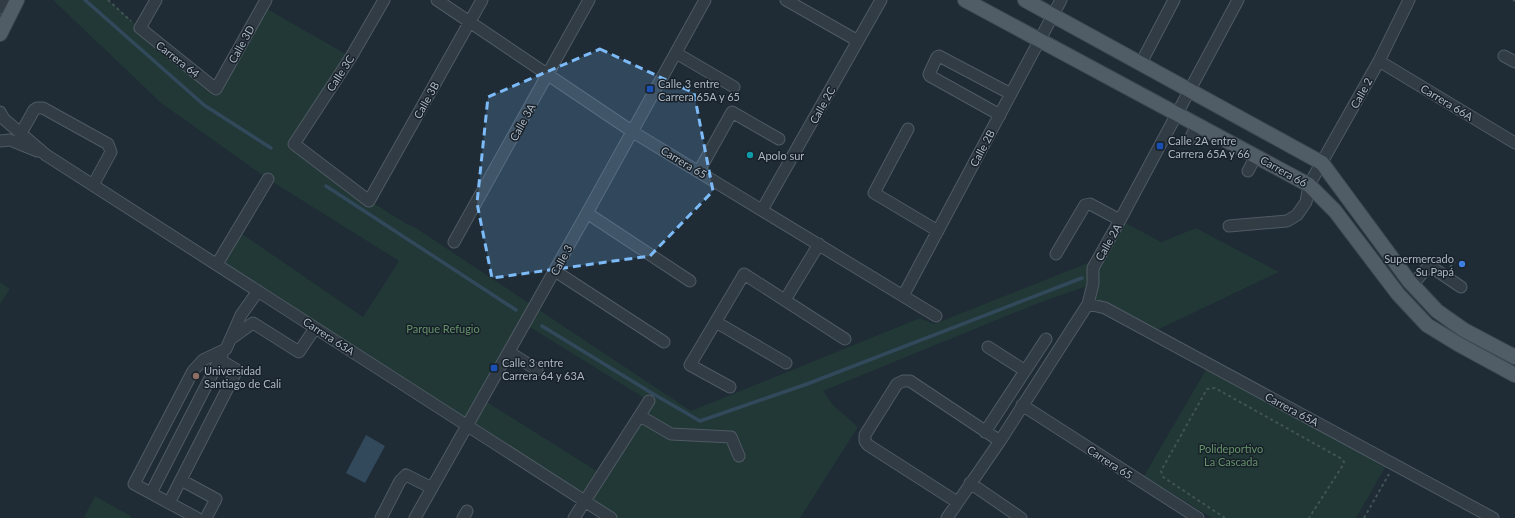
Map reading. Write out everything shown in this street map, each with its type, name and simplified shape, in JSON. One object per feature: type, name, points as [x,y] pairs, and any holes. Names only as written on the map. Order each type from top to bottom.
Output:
[{"type":"main road","points":[[0,23],[11,0]]},
{"type":"main road","points":[[0,34],[17,0]]},
{"type":"main road","name":"Carrera 66","points":[[965,0],[1309,185],[1335,211],[1398,294],[1427,325],[1458,344],[1515,375]]},
{"type":"main road","points":[[1025,0],[1322,163],[1413,284],[1437,311],[1464,330],[1515,357]]},
{"type":"street","points":[[0,8],[4,0]]},
{"type":"street","points":[[140,28],[156,0]]},
{"type":"street","name":"Calle 3D","points":[[216,89],[266,0]]},
{"type":"street","name":"Calle 3C","points":[[369,201],[294,144],[351,57],[384,0]]},
{"type":"street","name":"Carrera 65","points":[[437,0],[633,132],[936,316]]},
{"type":"street","name":"Calle 3B","points":[[369,201],[482,0]]},
{"type":"street","name":"Calle 3A","points":[[454,242],[589,0]]},
{"type":"street","name":"Calle 3","points":[[415,518],[633,132],[705,0]]},
{"type":"street","points":[[786,0],[858,41]]},
{"type":"street","name":"Calle 2C","points":[[762,210],[881,0]]},
{"type":"street","name":"Calle 2B","points":[[903,296],[1061,0]]},
{"type":"street","points":[[1141,63],[1174,0]]},
{"type":"street","name":"Calle 2A","points":[[947,518],[1000,442],[1088,304],[1093,284],[1093,268],[1238,0]]},
{"type":"street","name":"Calle 2","points":[[1229,226],[1287,221],[1297,215],[1306,202],[1309,185],[1379,61],[1409,0]]},
{"type":"street","name":"Carrera 64","points":[[140,28],[216,89]]},
{"type":"street","points":[[676,54],[734,87]]},
{"type":"street","points":[[1000,114],[930,76],[929,74],[937,57],[939,56],[1011,94]]},
{"type":"street","points":[[1504,56],[1515,62]]},
{"type":"street","name":"Carrera 66A","points":[[1379,61],[1515,143]]},
{"type":"street","points":[[21,133],[34,110],[37,108],[43,108],[108,144],[111,152],[93,185]]},
{"type":"street","name":"Carrera 63A","points":[[0,112],[4,119],[46,154],[611,518]]},
{"type":"street","points":[[698,171],[732,112],[779,139]]},
{"type":"street","points":[[1190,139],[1197,125]]},
{"type":"street","points":[[908,129],[874,193],[938,231]]},
{"type":"street","name":"Carrera 63A","points":[[0,141],[10,140],[46,154]]},
{"type":"street","points":[[1248,171],[1256,156]]},
{"type":"street","points":[[218,264],[268,179]]},
{"type":"street","points":[[1056,254],[1084,205],[1090,204],[1120,220]]},
{"type":"street","points":[[587,213],[690,281]]},
{"type":"street","points":[[785,300],[819,244]]},
{"type":"street","points":[[1413,284],[1427,268],[1433,268],[1461,287]]},
{"type":"street","points":[[555,271],[664,342]]},
{"type":"street","points":[[730,388],[690,365],[744,274],[845,339]]},
{"type":"street","points":[[151,493],[232,339],[241,316],[258,291]]},
{"type":"street","name":"Carrera 65A","points":[[1088,304],[1105,308],[1493,518]]},
{"type":"street","points":[[716,322],[786,363]]},
{"type":"street","points":[[232,339],[253,324],[299,352],[315,328]]},
{"type":"street","points":[[985,432],[1024,370],[1046,339]]},
{"type":"street","points":[[988,347],[1024,370]]},
{"type":"street","points":[[197,518],[134,484],[192,371],[203,360],[226,348]]},
{"type":"street","points":[[509,352],[537,370]]},
{"type":"street","points":[[169,503],[237,370],[220,360]]},
{"type":"street","points":[[957,502],[868,445],[865,441],[865,435],[897,384],[903,381],[910,381],[1000,442]]},
{"type":"street","points":[[574,518],[649,401]]},
{"type":"street","name":"Carrera 65","points":[[1022,406],[1198,518]]},
{"type":"street","points":[[640,416],[671,434],[731,437],[739,456]]},
{"type":"street","points":[[382,518],[400,481],[406,475],[432,488]]},
{"type":"street","points":[[181,480],[216,499],[206,518]]},
{"type":"street","points":[[970,483],[1022,518]]},
{"type":"path","points":[[108,0],[140,28]]},
{"type":"path","points":[[1225,518],[1162,477],[1161,474],[1161,470],[1207,389],[1212,388],[1215,388],[1342,459],[1344,462],[1343,465],[1309,518]]},
{"type":"path","points":[[1364,518],[1394,464]]},
{"type":"highlighted area","points":[[600,49],[694,93],[713,191],[650,256],[492,278],[477,203],[488,97]]},
{"type":"green space","name":"Parque Refugio","points":[[53,0],[108,0],[140,28],[216,89],[262,6],[351,57],[294,143],[369,201],[416,228],[691,411],[920,318],[934,324],[1098,259],[1120,220],[1161,242],[1196,228],[1279,272],[1151,333],[1088,304],[1093,284],[1036,304],[823,391],[833,405],[858,427],[800,518],[611,518],[217,264],[238,231],[363,317],[399,261],[268,179],[161,103]],"holes":[[[525,324],[649,401],[603,475],[482,399]]]},
{"type":"green space","points":[[0,282],[10,289],[0,305]]},
{"type":"green space","name":"Polideportivo La Cascada","points":[[1207,368],[1386,466],[1356,518],[1212,518],[1144,476]]},
{"type":"green space","points":[[95,496],[131,516],[130,518],[84,517]]},
{"type":"water","points":[[366,435],[385,446],[365,483],[346,473]]},
{"type":"waterway","points":[[85,0],[204,105],[271,148]]},
{"type":"waterway","points":[[326,186],[516,310]]},
{"type":"waterway","points":[[542,326],[700,421],[807,384],[1082,278]]},
{"type":"place","name":"Calle 3 entre Carrera 65A y 65","points":[[650,89]]},
{"type":"place","name":"Calle 2A entre Carrera 65A y 66","points":[[1160,146]]},
{"type":"place","name":"Apolo sur","points":[[750,155]]},
{"type":"place","name":"Supermercado Su Papá","points":[[1462,264]]},
{"type":"place","name":"Calle 3 entre Carrera 64 y 63A","points":[[494,368]]},
{"type":"place","name":"Universidad Santiago de Cali","points":[[196,376]]}]
